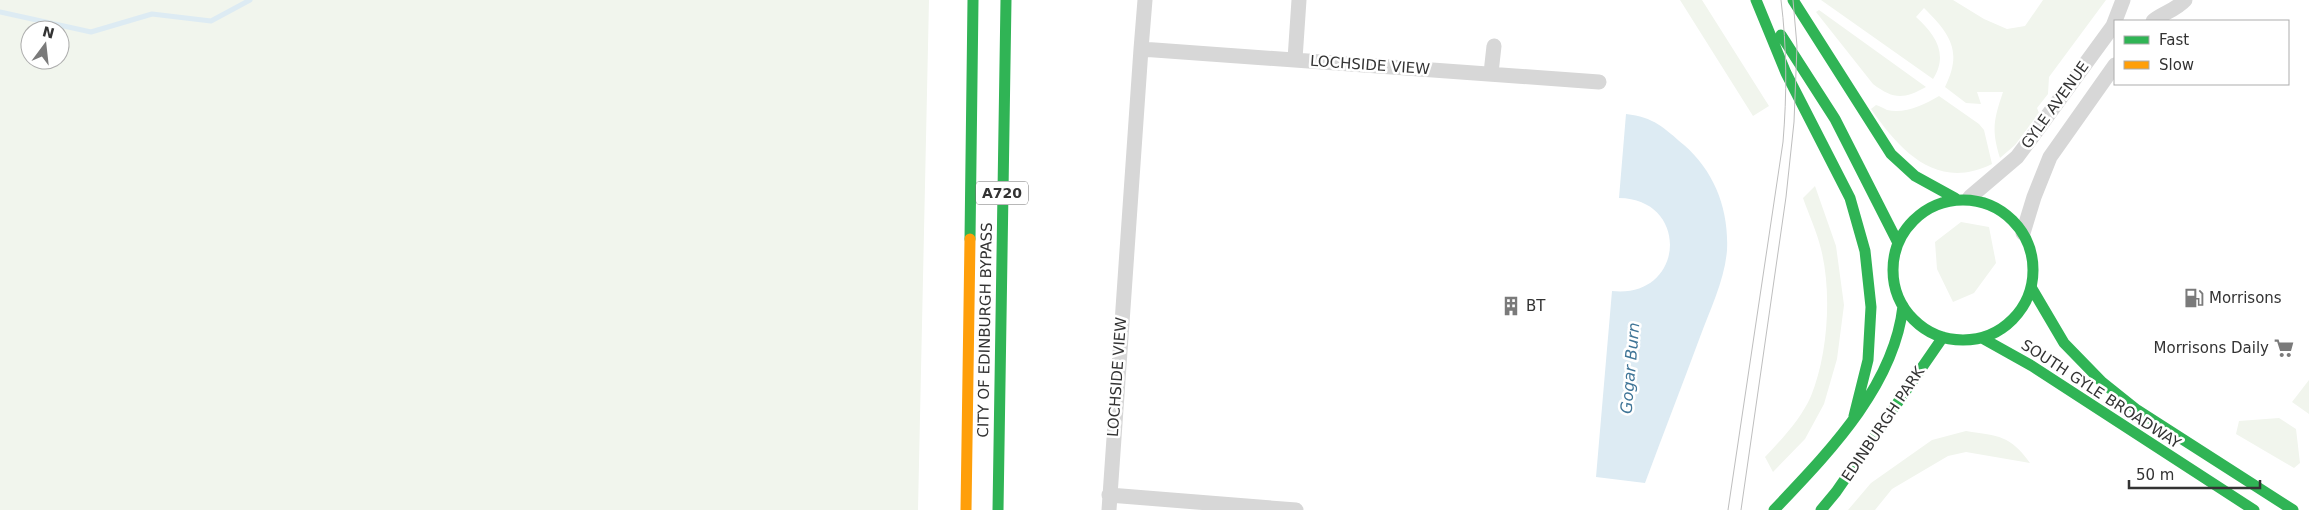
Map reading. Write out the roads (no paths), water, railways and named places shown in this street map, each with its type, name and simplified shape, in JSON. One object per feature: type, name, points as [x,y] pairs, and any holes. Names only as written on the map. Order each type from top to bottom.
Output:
[{"type":"street","name":"CITY OF EDINBURGH BYPASS","points":[[966,510],[973,0]]},
{"type":"street","name":"CITY OF EDINBURGH BYPASS","points":[[998,510],[1002,152],[1006,0]]},
{"type":"street","name":"LOCHSIDE VIEW","points":[[1109,502],[1145,0]]},
{"type":"street","points":[[1295,60],[1299,0]]},
{"type":"street","points":[[1757,0],[1835,120],[1898,243]]},
{"type":"street","points":[[1757,0],[1786,73],[1850,198],[1865,251],[1872,307],[1868,360],[1854,416]]},
{"type":"street","name":"SOUTH GYLE BROADWAY","points":[[1793,0],[1882,143],[1895,160],[1923,182],[1962,197],[2007,215],[2023,233],[2030,250],[2034,269],[2031,288],[2024,304],[2013,319],[1999,330],[1982,338],[1963,340],[1943,337],[1927,330],[1914,320],[1903,306],[1896,292],[1893,275],[1898,243],[1908,226],[1924,211],[1962,197]]},
{"type":"street","name":"GYLE AVENUE","points":[[2115,20],[2123,0]]},
{"type":"street","points":[[2154,20],[2160,15],[2179,7],[2185,0]]},
{"type":"street","name":"GYLE AVENUE","points":[[1962,197],[2017,157],[2114,23]]},
{"type":"street","points":[[1491,73],[1494,46]]},
{"type":"street","name":"LOCHSIDE VIEW","points":[[1141,49],[1599,82]]},
{"type":"street","name":"GYLE AVENUE","points":[[2023,233],[2034,197],[2050,157],[2114,65]]},
{"type":"street","name":"SOUTH GYLE BROADWAY","points":[[2031,288],[2064,343],[2102,382],[2137,410],[2293,510]]},
{"type":"street","name":"EDINBURGH PARK","points":[[1773,510],[1790,495],[1854,416],[1881,373],[1898,333],[1903,306]]},
{"type":"street","name":"EDINBURGH PARK","points":[[1821,510],[1836,492],[1943,337]]},
{"type":"street","name":"SOUTH GYLE BROADWAY","points":[[1982,338],[2032,366],[2254,510]]},
{"type":"street","points":[[1109,502],[1296,510]]},
{"type":"water","points":[[1626,114],[1636,115],[1658,124],[1695,156],[1704,167],[1718,193],[1727,235],[1726,261],[1720,283],[1645,483],[1596,477],[1612,291],[1636,289],[1654,280],[1665,265],[1670,248],[1668,230],[1659,214],[1642,203],[1619,198]]},
{"type":"waterway","name":"Gogar Burn","points":[[0,12],[91,32],[152,14],[211,21],[250,0]]},
{"type":"tram line","points":[[1728,510],[1783,142],[1786,71],[1781,0]]},
{"type":"tram line","points":[[1741,510],[1786,197],[1794,122],[1797,46],[1793,0]]},
{"type":"place","name":"Morrisons","points":[[2194,298]]},
{"type":"place","name":"BT","points":[[1511,306]]},
{"type":"place","name":"Morrisons Daily","points":[[2284,348]]}]
